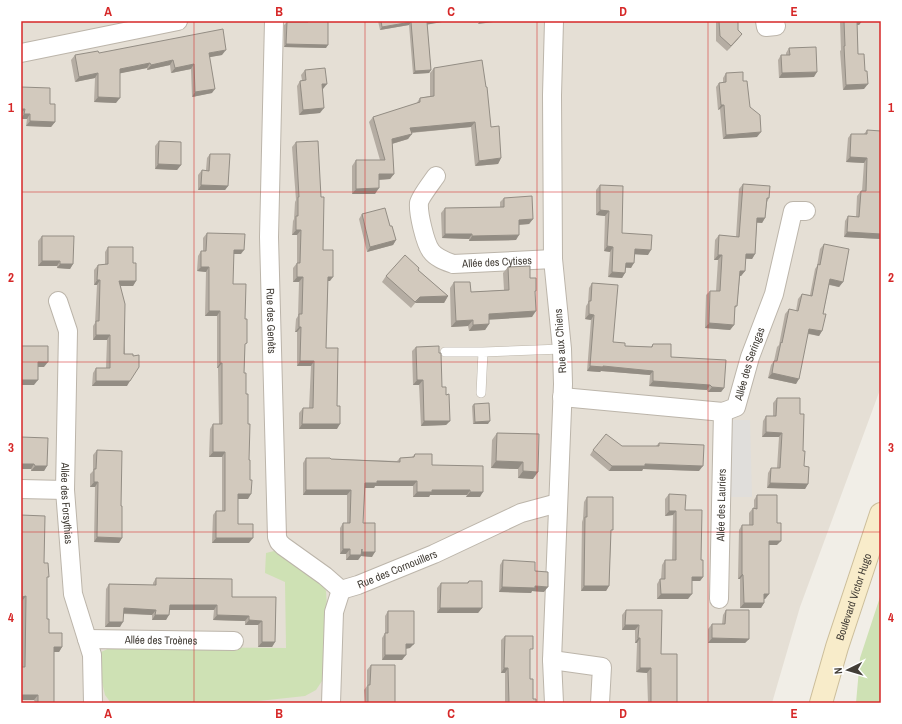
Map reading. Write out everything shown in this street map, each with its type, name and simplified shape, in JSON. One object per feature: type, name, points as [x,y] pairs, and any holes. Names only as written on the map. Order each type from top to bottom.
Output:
[{"type":"main road","name":"Boulevard Victor Hugo","points":[[821,703],[837,647],[881,514]]},
{"type":"street","points":[[21,53],[178,21]]},
{"type":"street","name":"Rue des Genêts","points":[[274,21],[269,237],[277,537],[279,542],[325,576],[341,590]]},
{"type":"street","name":"Rue aux Chiens","points":[[554,21],[552,95],[553,259],[562,349],[563,384],[552,660],[554,703]]},
{"type":"street","name":"Allée des Cytises","points":[[436,176],[419,201],[420,216],[426,242],[431,251],[441,259],[453,264],[553,259]]},
{"type":"street","name":"Allée des Seringas","points":[[562,397],[723,412],[736,407],[750,357],[774,294],[793,211],[806,211]]},
{"type":"street","name":"Allée des Forsythias","points":[[58,301],[68,331],[65,490],[73,594],[92,655],[93,703]]},
{"type":"street","name":"Allée des Lauriers","points":[[719,599],[723,412]]},
{"type":"street","points":[[21,489],[65,490]]},
{"type":"street","name":"Rue des Cornouillers","points":[[341,590],[358,585],[427,556],[521,513],[558,503]]},
{"type":"street","points":[[331,703],[334,612],[341,590]]},
{"type":"street","name":"Allée des Troènes","points":[[87,639],[234,641]]},
{"type":"street","points":[[552,660],[602,667],[600,703]]},
{"type":"lane","points":[[444,352],[562,349]]},
{"type":"lane","points":[[481,393],[483,352]]},
{"type":"shaded area","points":[[21,21],[881,21],[881,387],[800,607],[772,703],[21,703]]},
{"type":"shaded area","points":[[728,420],[750,420],[752,497],[729,497]]},
{"type":"green space","points":[[278,550],[320,580],[326,591],[327,607],[324,678],[316,690],[305,696],[239,703],[111,703],[105,695],[101,678],[101,652],[112,647],[286,648],[285,582],[265,573],[266,553]]},
{"type":"green space","points":[[881,594],[881,703],[856,703],[860,658]]},
{"type":"building","points":[[328,21],[328,45],[286,44],[287,22]]},
{"type":"building","points":[[381,21],[430,21],[427,22],[431,70],[415,71],[411,22],[382,27]]},
{"type":"building","points":[[719,21],[738,21],[738,30],[742,34],[731,46],[720,36]]},
{"type":"building","points":[[844,21],[857,21],[858,54],[864,54],[865,71],[867,71],[868,84],[846,85]]},
{"type":"building","points":[[223,29],[226,50],[209,53],[215,89],[195,92],[194,64],[175,68],[173,60],[151,65],[150,63],[120,69],[120,98],[98,97],[98,73],[79,77],[75,55],[98,51],[99,53]]},
{"type":"building","points":[[816,47],[817,72],[782,73],[781,55],[790,55],[789,48]]},
{"type":"building","points":[[482,60],[487,87],[491,127],[499,126],[501,158],[479,161],[475,122],[410,128],[412,134],[392,139],[394,174],[379,174],[379,188],[356,189],[356,160],[385,160],[373,117],[420,102],[420,98],[434,96],[434,68]]},
{"type":"building","points":[[325,68],[327,84],[322,84],[324,108],[303,110],[300,81],[306,80],[305,70]]},
{"type":"building","points":[[743,72],[743,81],[747,81],[750,107],[760,115],[761,132],[726,135],[724,105],[721,105],[719,83],[726,82],[726,73]]},
{"type":"building","points":[[21,87],[50,88],[50,104],[55,104],[55,122],[30,121],[30,114],[24,114],[25,109],[21,109]]},
{"type":"building","points":[[867,130],[881,131],[881,234],[847,232],[848,216],[859,217],[861,191],[866,191],[867,158],[850,157],[851,134],[867,134]]},
{"type":"building","points":[[159,141],[181,142],[181,165],[158,164]]},
{"type":"building","points":[[318,141],[321,197],[324,197],[323,250],[333,250],[333,277],[328,277],[326,348],[338,348],[337,406],[340,406],[340,424],[302,424],[303,408],[313,408],[314,361],[300,361],[301,327],[299,327],[299,314],[302,314],[303,277],[297,277],[297,263],[300,263],[301,230],[296,230],[296,216],[298,216],[299,197],[296,142]]},
{"type":"building","points":[[210,154],[230,154],[228,186],[201,185],[202,170],[209,171]]},
{"type":"building","points":[[743,184],[770,186],[765,218],[757,218],[755,254],[746,254],[745,271],[740,271],[734,325],[709,323],[710,291],[720,291],[722,255],[718,255],[719,235],[739,237]]},
{"type":"building","points":[[600,185],[623,186],[622,233],[652,235],[651,250],[635,249],[634,263],[626,263],[625,273],[612,272],[613,247],[607,246],[609,211],[600,210]]},
{"type":"building","points":[[532,196],[533,219],[519,220],[519,235],[472,236],[472,234],[445,234],[445,208],[504,207],[504,198]]},
{"type":"building","points":[[385,208],[396,240],[370,247],[362,214]]},
{"type":"building","points":[[207,233],[245,234],[244,250],[234,250],[233,284],[246,284],[245,319],[247,319],[247,343],[245,344],[244,373],[246,373],[246,394],[248,394],[248,424],[250,424],[249,460],[250,480],[252,480],[251,494],[238,494],[238,524],[253,524],[253,538],[216,538],[216,511],[225,511],[225,452],[213,452],[213,424],[222,424],[222,363],[220,363],[220,311],[209,311],[209,267],[201,267],[201,251],[206,251]]},
{"type":"building","points":[[42,236],[74,236],[73,264],[60,264],[60,261],[42,261]]},
{"type":"building","points":[[824,244],[849,249],[843,282],[830,279],[823,314],[826,314],[822,331],[809,329],[799,379],[772,373],[774,361],[777,361],[781,342],[782,343],[789,309],[798,311],[802,294],[812,296],[818,264],[820,265]]},
{"type":"building","points":[[108,247],[133,247],[133,263],[136,263],[136,281],[119,281],[125,304],[124,354],[133,354],[133,356],[139,355],[139,367],[130,381],[96,381],[96,368],[110,368],[110,335],[96,335],[96,321],[99,321],[100,280],[97,280],[98,265],[108,264]]},
{"type":"building","points":[[405,255],[419,268],[418,270],[448,296],[420,297],[415,302],[386,276]]},
{"type":"building","points":[[530,266],[530,278],[536,278],[536,311],[489,314],[489,324],[473,325],[473,320],[456,321],[454,282],[470,282],[471,292],[509,290],[508,267]]},
{"type":"building","points":[[592,283],[618,285],[613,342],[625,343],[625,346],[652,347],[653,344],[671,344],[671,357],[726,360],[724,388],[712,387],[710,385],[653,381],[653,371],[590,366],[594,315],[589,314],[589,301],[591,301]]},
{"type":"building","points":[[21,346],[48,346],[48,362],[38,362],[38,380],[21,380]]},
{"type":"building","points":[[439,346],[439,353],[441,353],[442,387],[446,387],[446,395],[449,394],[450,421],[424,421],[423,380],[417,380],[416,347]]},
{"type":"building","points":[[777,398],[800,398],[800,414],[804,414],[804,466],[809,467],[808,484],[770,483],[771,468],[780,468],[782,433],[766,432],[766,416],[776,416]]},
{"type":"building","points":[[489,403],[490,421],[475,422],[474,404]]},
{"type":"building","points":[[497,433],[539,434],[538,472],[523,471],[523,462],[496,461]]},
{"type":"building","points":[[606,434],[622,446],[659,446],[659,443],[704,445],[703,466],[645,464],[645,466],[612,466],[593,450]]},
{"type":"building","points":[[21,437],[48,438],[47,466],[21,464]]},
{"type":"building","points":[[97,450],[122,451],[122,538],[97,537],[98,482],[94,482],[94,469],[96,469]]},
{"type":"building","points":[[415,454],[432,454],[432,465],[483,466],[483,492],[470,492],[470,490],[432,490],[432,492],[417,492],[417,481],[377,481],[377,483],[365,483],[363,523],[375,523],[375,552],[362,552],[362,549],[361,555],[350,555],[350,549],[343,549],[343,523],[350,523],[351,490],[306,490],[306,458],[400,462],[400,458],[414,457]]},
{"type":"building","points":[[669,494],[686,495],[685,510],[702,510],[701,560],[703,560],[703,577],[692,577],[692,594],[661,594],[660,579],[665,579],[665,560],[676,560],[676,511],[669,511]]},
{"type":"building","points":[[757,495],[777,495],[777,523],[781,523],[781,541],[769,541],[769,594],[764,594],[764,603],[744,603],[742,574],[742,525],[753,525],[753,508],[757,509]]},
{"type":"building","points":[[587,497],[613,497],[613,530],[611,530],[609,586],[584,586],[585,517],[587,517]]},
{"type":"building","points":[[21,515],[45,516],[44,563],[48,563],[49,577],[47,577],[47,619],[49,619],[49,633],[62,633],[62,647],[54,647],[54,703],[38,703],[38,695],[21,695],[21,667],[25,667],[26,596],[22,597]]},
{"type":"building","points":[[503,560],[535,562],[535,571],[548,572],[548,587],[502,587]]},
{"type":"building","points":[[156,578],[232,579],[232,597],[276,597],[275,642],[262,642],[262,621],[249,620],[249,616],[217,615],[217,605],[170,605],[169,615],[155,615],[156,610],[124,608],[123,622],[109,622],[109,584],[156,585]]},
{"type":"building","points":[[469,581],[482,581],[482,608],[440,608],[441,583],[468,583]]},
{"type":"building","points":[[626,610],[662,610],[661,654],[677,654],[677,703],[651,703],[651,668],[640,668],[640,638],[638,638],[639,625],[625,625]]},
{"type":"building","points":[[726,610],[749,610],[749,639],[712,638],[712,624],[725,624]]},
{"type":"building","points":[[388,611],[414,611],[414,644],[406,644],[406,655],[385,655],[385,633],[388,633]]},
{"type":"building","points":[[505,636],[533,636],[533,649],[530,649],[530,679],[533,679],[533,699],[536,699],[536,703],[509,703],[508,668],[504,668]]},
{"type":"building","points":[[371,665],[395,665],[395,703],[368,703],[368,685],[370,685]]}]
